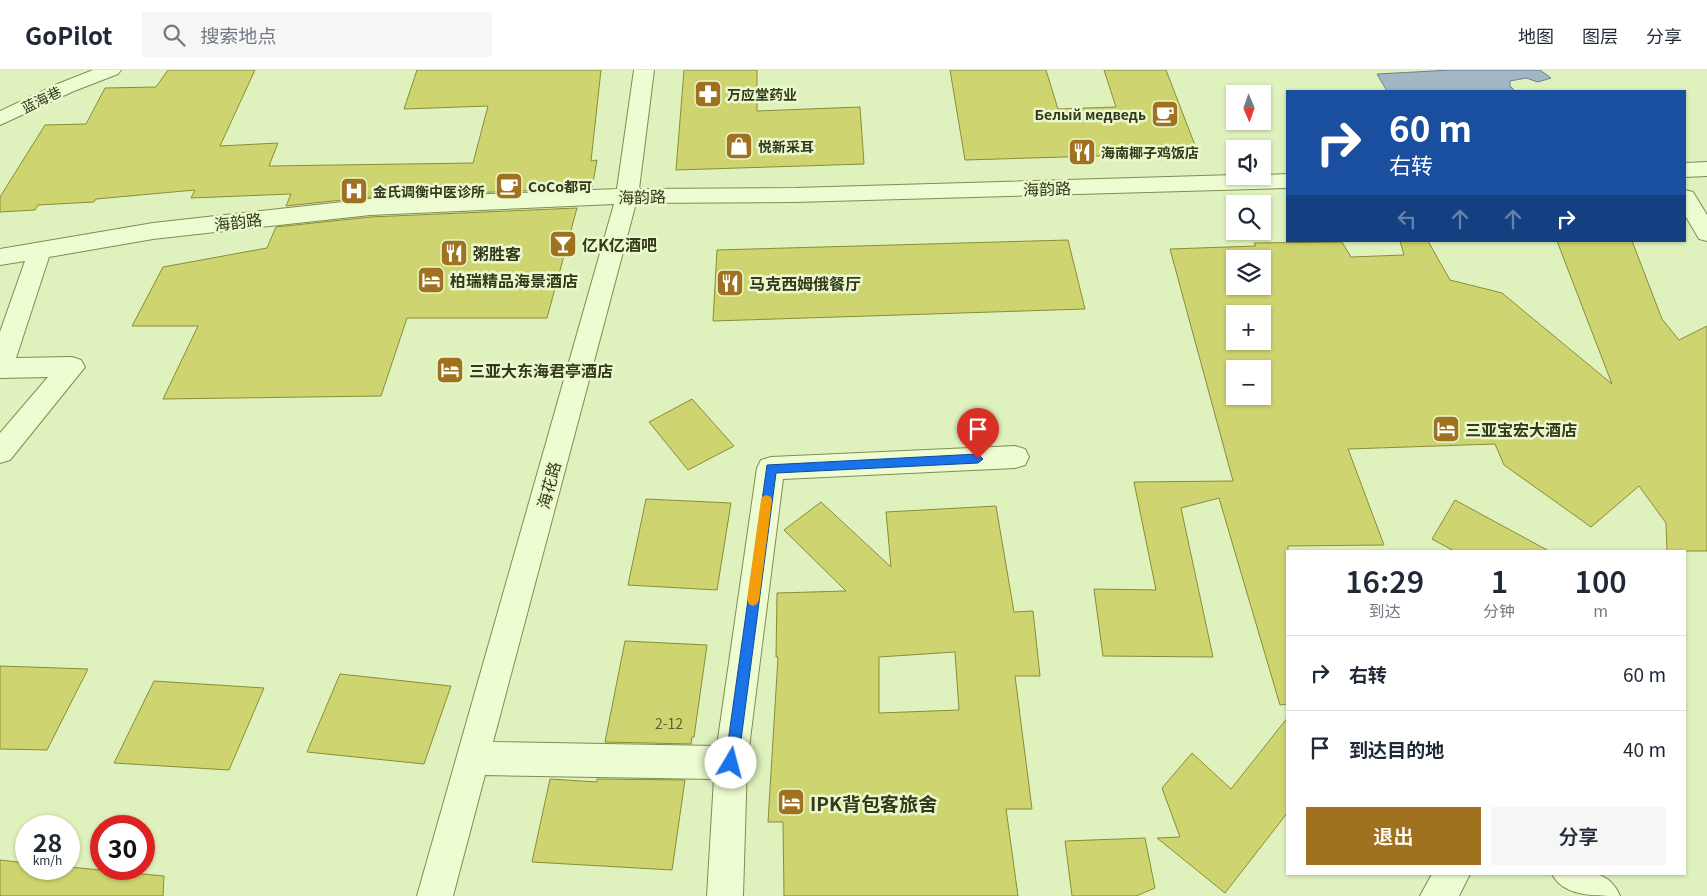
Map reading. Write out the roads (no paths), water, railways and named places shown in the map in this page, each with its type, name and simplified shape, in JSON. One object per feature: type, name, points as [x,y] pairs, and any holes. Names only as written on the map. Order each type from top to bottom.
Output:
[{"type":"street","name":"蓝海巷","points":[[0,119],[64,88],[111,70]]},
{"type":"street","name":"海花路","points":[[435,896],[627,196],[644,70]]},
{"type":"street","points":[[1686,170],[1707,169]]},
{"type":"street","name":"海韵路","points":[[0,257],[162,230],[370,207],[627,196],[795,195],[1286,181]]},
{"type":"street","points":[[1686,199],[1707,233]]},
{"type":"street","points":[[0,452],[72,367],[0,368],[40,250]]},
{"type":"street","points":[[725,896],[731,763],[771,468],[1015,457]]},
{"type":"street","points":[[472,758],[731,763]]},
{"type":"street","points":[[1438,896],[1452,875]]},
{"type":"street","points":[[1570,875],[1602,896]]},
{"type":"water","points":[[1452,70],[1540,70],[1551,78],[1538,82],[1526,78],[1510,81],[1510,86],[1514,90],[1386,90],[1377,74]]},
{"type":"place","name":"万应堂药业","points":[[708,94]]},
{"type":"place","name":"Белый медведь","points":[[1165,114]]},
{"type":"place","name":"悦新采耳","points":[[739,146]]},
{"type":"place","name":"海南椰子鸡饭店","points":[[1082,152]]},
{"type":"place","name":"CoCo都可","points":[[509,186]]},
{"type":"place","name":"金氏调衡中医诊所","points":[[354,191]]},
{"type":"place","name":"亿K亿酒吧","points":[[563,244]]},
{"type":"place","name":"粥胜客","points":[[454,253]]},
{"type":"place","name":"柏瑞精品海景酒店","points":[[431,280]]},
{"type":"place","name":"马克西姆俄餐厅","points":[[730,283]]},
{"type":"place","name":"三亚大东海君亭酒店","points":[[450,370]]},
{"type":"place","name":"三亚宝宏大酒店","points":[[1446,429]]},
{"type":"place","name":"IPK背包客旅舍","points":[[791,802]]}]
